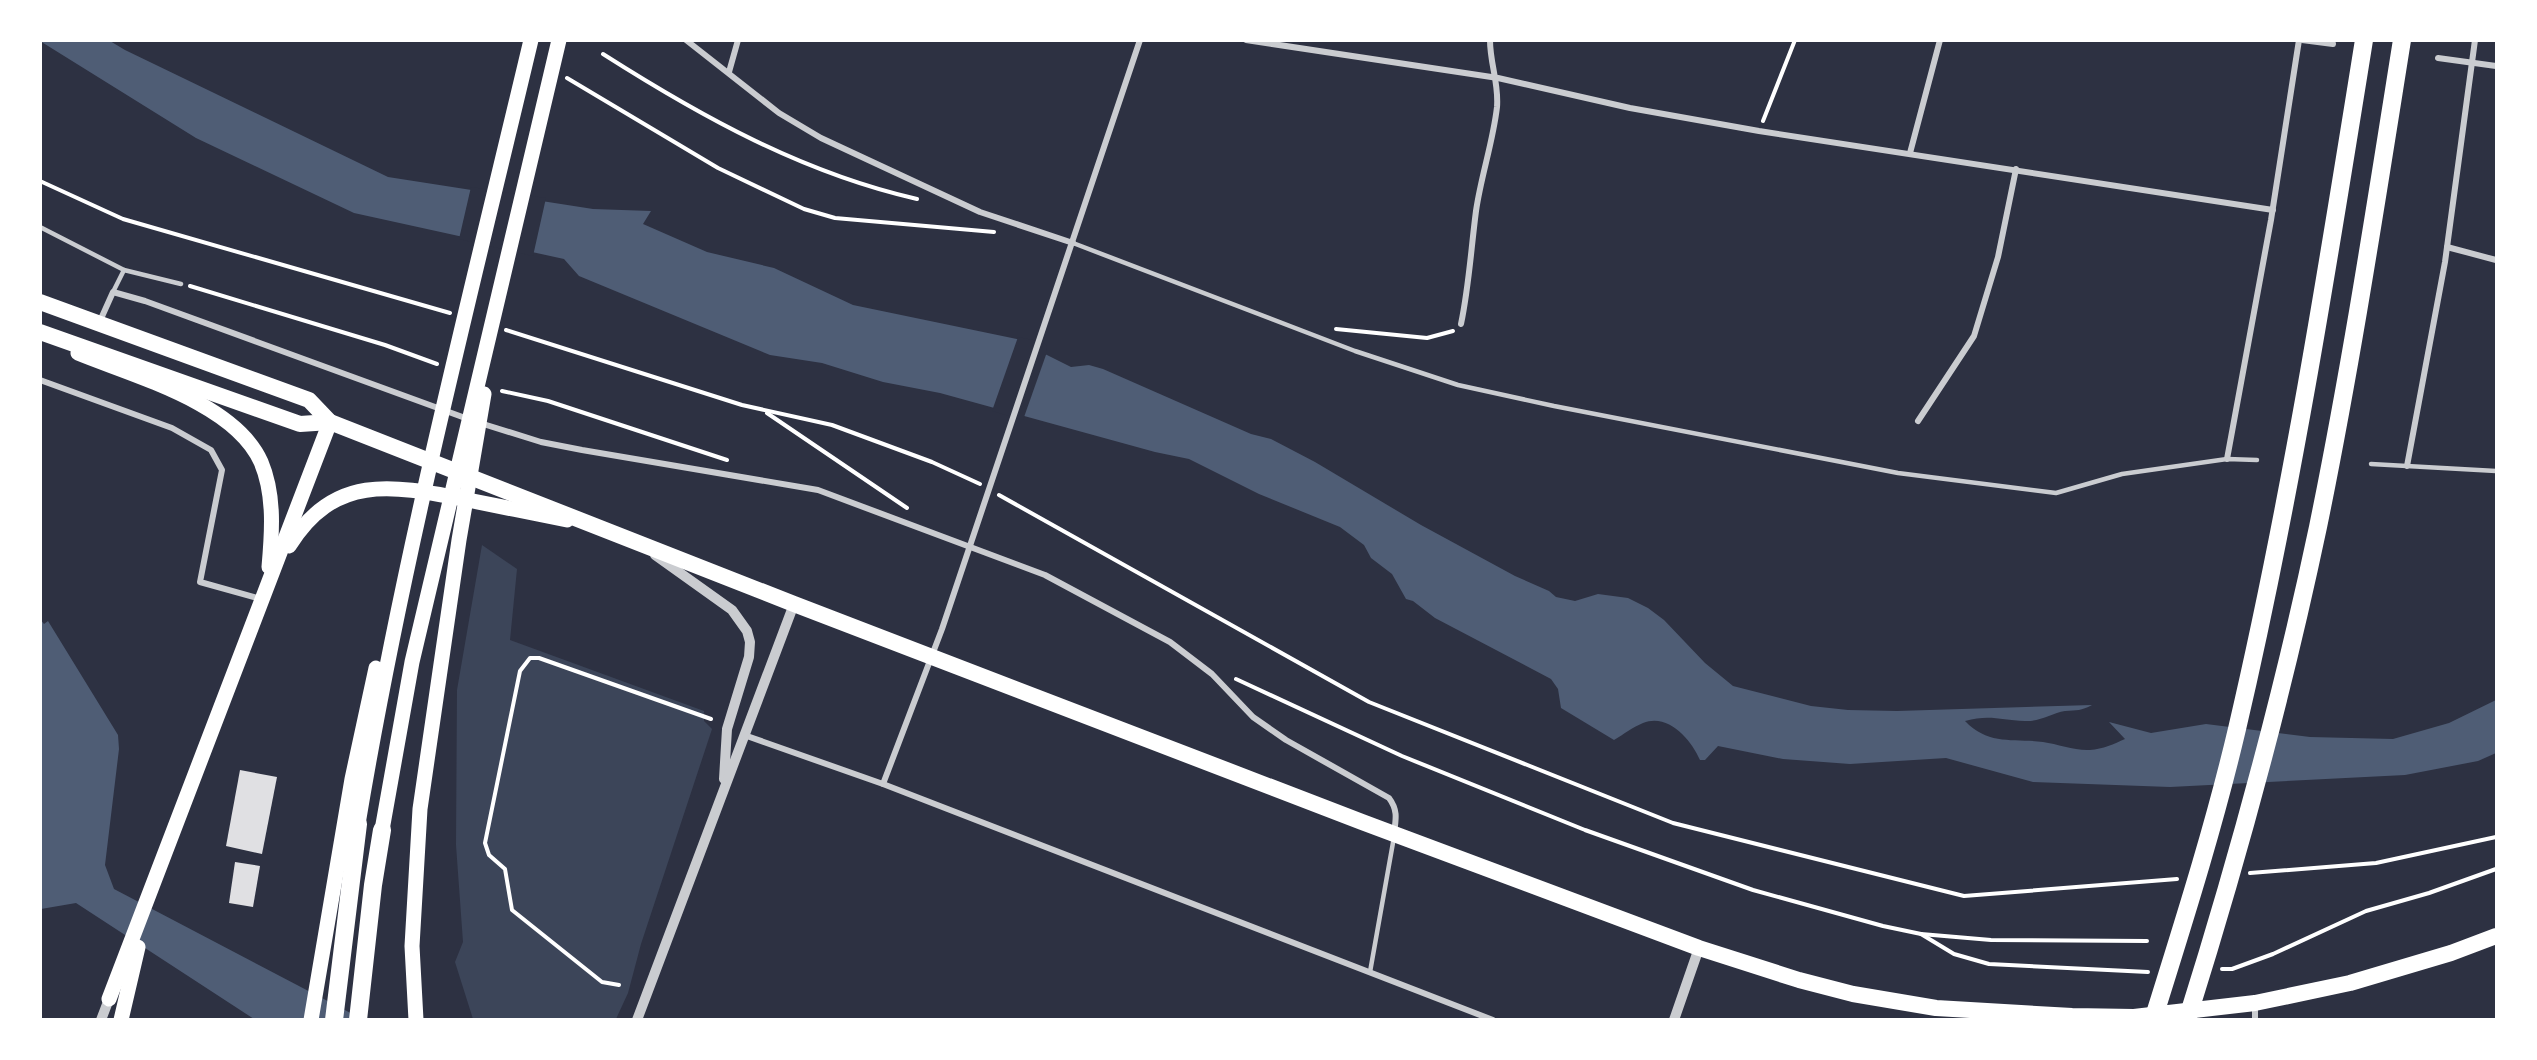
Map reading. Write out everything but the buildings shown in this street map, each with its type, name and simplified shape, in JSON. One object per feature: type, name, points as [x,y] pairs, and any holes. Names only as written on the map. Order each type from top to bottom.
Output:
[{"type":"highway","points":[[2153,1020],[2184,922],[2236,732],[2282,523],[2326,278],[2364,40]]},
{"type":"highway","points":[[2187,1020],[2217,924],[2269,733],[2317,529],[2364,282],[2402,40]]},
{"type":"highway","points":[[40,302],[309,400],[330,422],[794,604],[1394,834],[1699,948],[1799,980],[1853,994],[1936,1008],[2072,1018],[2255,1011],[2451,953],[2496,936]]},
{"type":"highway","points":[[40,334],[300,424],[330,422]]},
{"type":"highway","points":[[334,1020],[358,824]]},
{"type":"highway","points":[[358,1020],[359,994],[382,830]]},
{"type":"main road","points":[[358,824],[387,662],[415,530],[531,40]]},
{"type":"main road","points":[[382,830],[412,662],[559,40]]},
{"type":"main road","points":[[416,1020],[412,946],[419,821],[459,540],[507,258]]},
{"type":"main road","points":[[40,334],[207,409],[234,427],[252,446],[261,462],[270,499],[271,545],[262,600]]},
{"type":"main road","points":[[109,999],[129,961],[158,872],[330,422]]},
{"type":"main road","points":[[262,600],[297,533],[324,506],[356,491],[389,487],[410,489],[594,526]]},
{"type":"main road","points":[[310,1020],[351,779],[390,609],[415,530]]},
{"type":"main road","points":[[121,1020],[129,961]]},
{"type":"street","points":[[686,40],[779,113],[821,138],[980,212],[1073,243]]},
{"type":"street","points":[[729,72],[738,40]]},
{"type":"street","points":[[883,784],[942,629],[973,529],[1068,258],[1140,40]]},
{"type":"street","points":[[1246,40],[1498,78],[1630,108],[1759,131],[2273,210]]},
{"type":"street","points":[[1461,324],[1469,287],[1476,211],[1497,108],[1498,78],[1491,66],[1490,40]]},
{"type":"street","points":[[1911,153],[1940,40]]},
{"type":"street","points":[[2227,459],[2273,210],[2301,40],[2332,44]]},
{"type":"street","points":[[2407,466],[2447,247],[2475,40]]},
{"type":"street","points":[[2438,58],[2496,66]]},
{"type":"street","points":[[1918,421],[1974,336],[1998,257],[2016,169]]},
{"type":"street","points":[[2447,247],[2496,260]]},
{"type":"street","points":[[99,322],[112,292],[145,301],[509,433],[582,450],[819,490],[1045,575],[1170,642],[1212,674],[1252,717],[1286,740],[1389,798],[1395,806],[1394,834]]},
{"type":"street","points":[[40,380],[172,428],[212,450],[222,470],[200,582],[262,600]]},
{"type":"street","points":[[642,545],[732,610],[747,631],[750,642],[749,657],[728,729],[723,791]]},
{"type":"street","points":[[637,1020],[794,604]]},
{"type":"street","points":[[744,735],[883,784],[1493,1020]]},
{"type":"street","points":[[1674,1020],[1699,948]]},
{"type":"street","points":[[101,1020],[109,999]]},
{"type":"lane","points":[[40,227],[124,270],[181,284]]},
{"type":"lane","points":[[1073,243],[1355,351],[1458,384],[1554,406],[1898,473],[2056,493],[2122,474],[2227,459],[2257,460]]},
{"type":"lane","points":[[112,292],[124,270]]},
{"type":"lane","points":[[2371,464],[2496,471]]},
{"type":"lane","points":[[1370,972],[1394,834]]},
{"type":"path","points":[[1759,131],[1795,40]]},
{"type":"path","points":[[603,54],[656,88],[772,151],[812,168],[870,187],[925,201]]},
{"type":"path","points":[[565,77],[718,168],[804,209],[835,218],[1000,233]]},
{"type":"path","points":[[40,181],[123,219],[458,315]]},
{"type":"path","points":[[181,284],[385,345],[437,364]]},
{"type":"path","points":[[1326,328],[1427,338],[1449,334],[1461,324]]},
{"type":"path","points":[[503,330],[764,411],[832,424],[932,462],[985,487]]},
{"type":"path","points":[[502,392],[548,401],[729,460]]},
{"type":"path","points":[[764,411],[914,512]]},
{"type":"path","points":[[996,493],[1369,702],[1673,823],[1964,896],[2189,878]]},
{"type":"path","points":[[619,985],[602,982],[512,910],[506,869],[489,855],[485,843],[520,670],[530,658],[539,658],[711,719]]},
{"type":"path","points":[[1212,674],[1233,678],[1261,689],[1402,756],[1585,830],[1754,890],[1883,926],[1921,934],[1991,940],[2147,941]]},
{"type":"path","points":[[2248,873],[2376,863],[2496,837]]},
{"type":"path","points":[[2220,969],[2232,969],[2273,954],[2366,911],[2429,893],[2496,869]]},
{"type":"path","points":[[1921,934],[1954,954],[1989,964],[2149,972]]},
{"type":"shaded area","points":[[40,41],[110,41],[388,177],[593,209],[651,211],[643,224],[707,252],[774,268],[853,305],[1041,344],[1043,353],[1071,367],[1089,365],[1103,369],[1251,434],[1271,439],[1315,462],[1421,525],[1515,576],[1549,591],[1556,597],[1575,601],[1598,594],[1628,598],[1648,608],[1664,620],[1705,663],[1733,686],[1811,706],[1848,710],[1897,711],[2092,705],[2030,721],[1988,718],[1965,721],[1974,729],[1992,738],[2043,742],[2084,750],[2104,747],[2125,739],[2109,722],[2151,733],[2206,724],[2310,737],[2393,739],[2449,723],[2496,700],[2496,753],[2478,761],[2405,775],[2170,787],[2033,782],[1946,758],[1850,764],[1783,759],[1718,746],[1705,760],[1700,760],[1691,744],[1678,730],[1662,722],[1653,721],[1643,723],[1614,740],[1561,708],[1558,689],[1551,679],[1435,618],[1413,601],[1406,599],[1392,574],[1371,558],[1364,545],[1340,527],[1259,494],[1189,459],[1155,452],[940,393],[883,382],[822,363],[770,355],[579,276],[564,259],[354,213],[196,138]]},
{"type":"shaded area","points":[[482,545],[517,569],[510,640],[704,711],[704,721],[712,729],[641,944],[628,993],[616,1019],[473,1019],[455,962],[463,942],[456,845],[457,690]]},
{"type":"shaded area","points":[[40,619],[44,624],[48,621],[118,735],[119,749],[105,865],[114,889],[362,1019],[254,1019],[76,903],[41,909]]},
{"type":"pier","points":[[471,187],[546,198],[533,256],[459,239]]},
{"type":"pier","points":[[1018,337],[1043,342],[1047,352],[1023,420],[992,411]]}]
